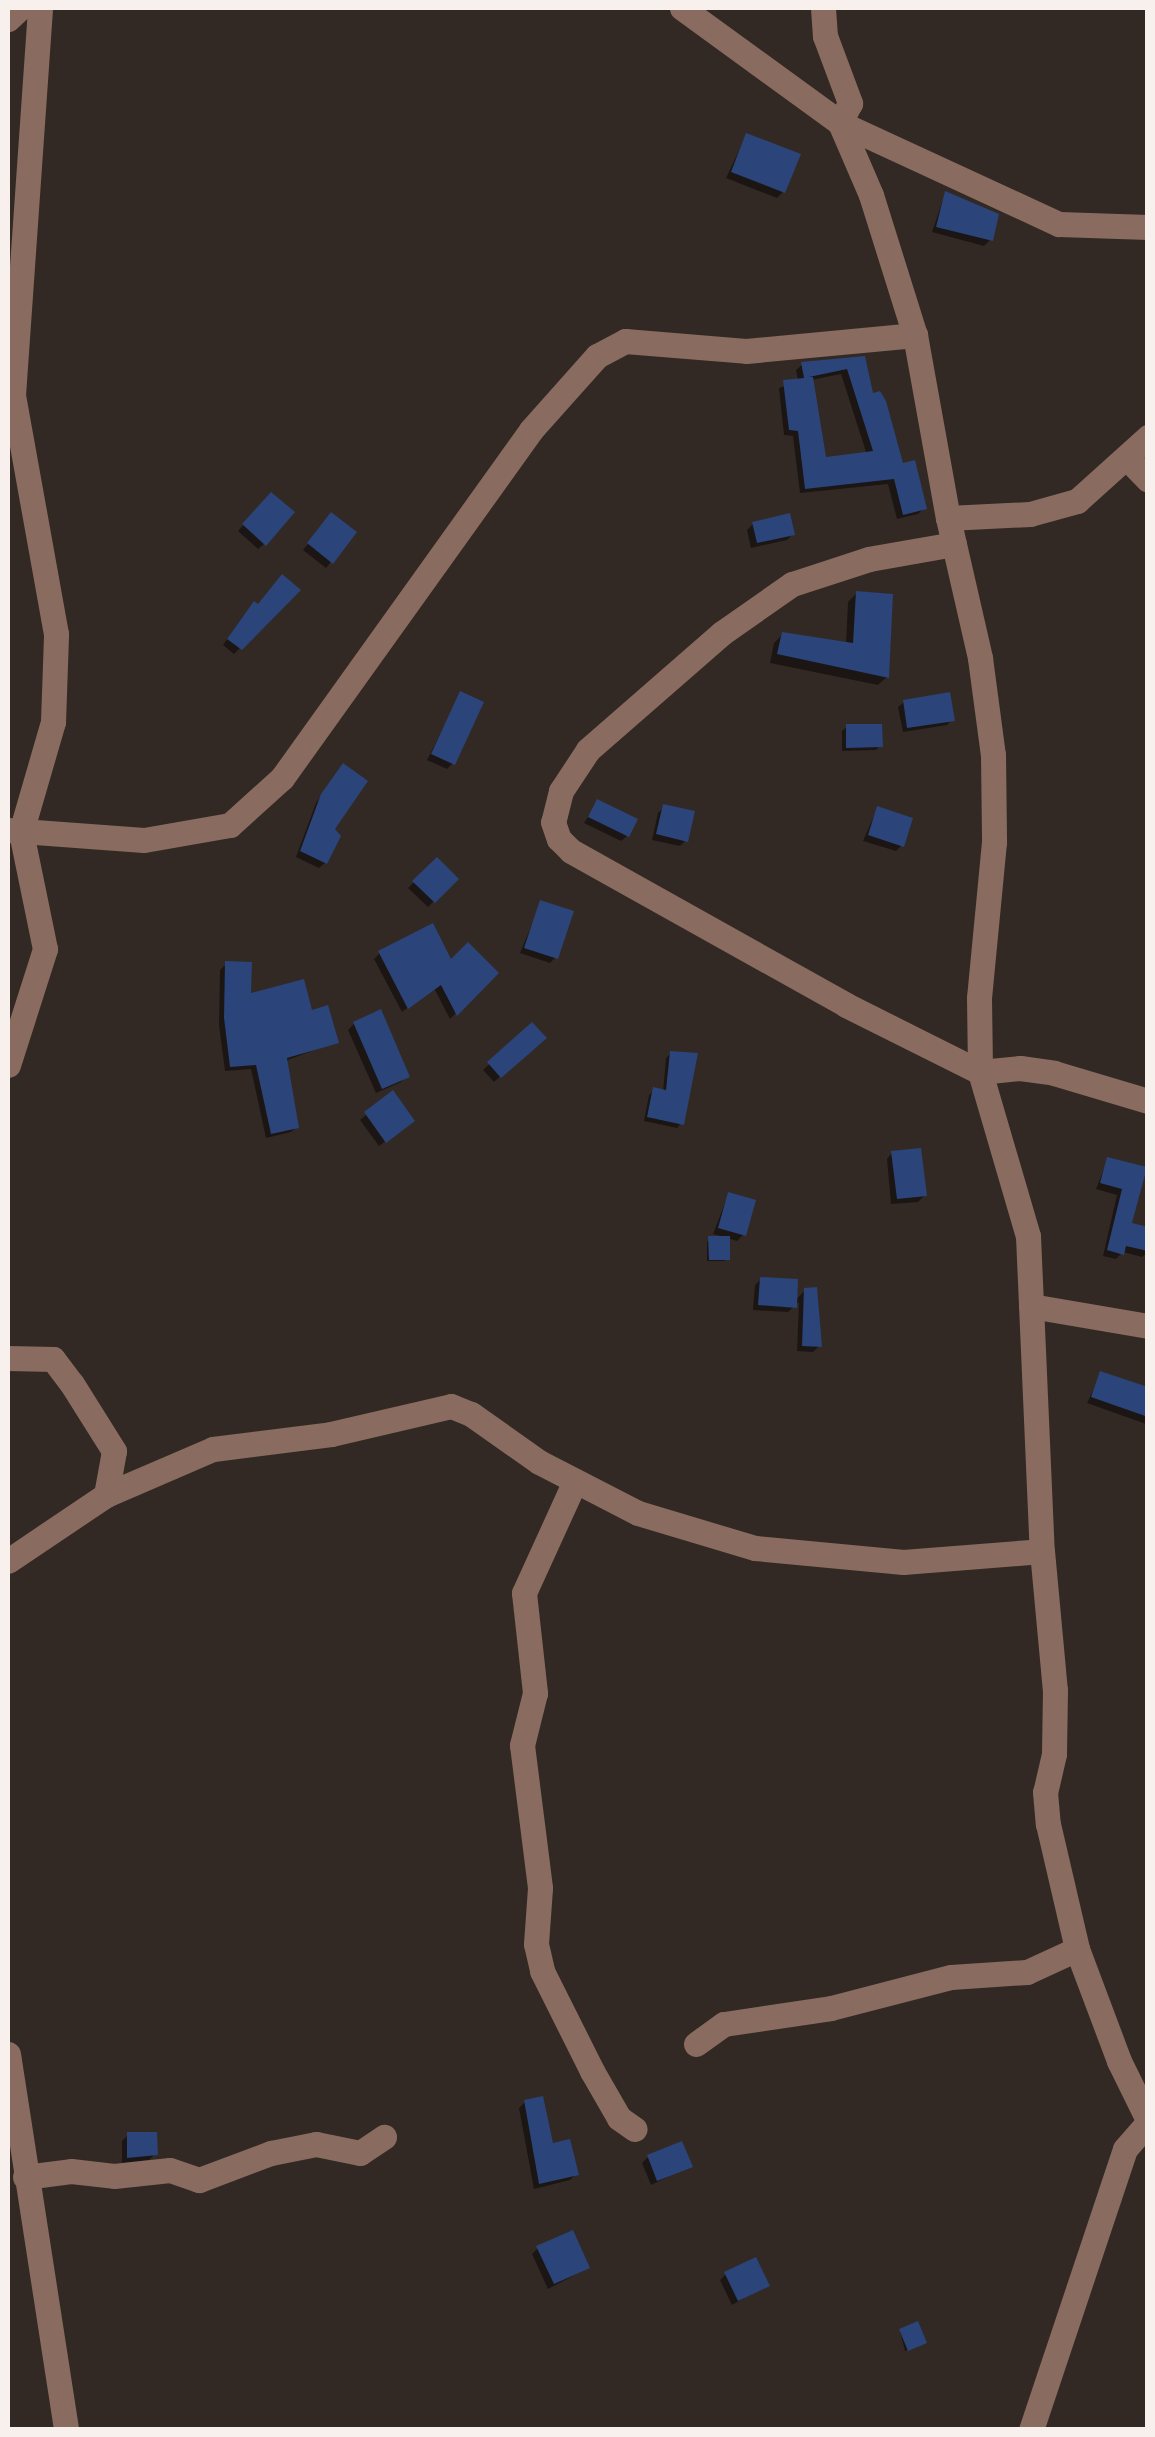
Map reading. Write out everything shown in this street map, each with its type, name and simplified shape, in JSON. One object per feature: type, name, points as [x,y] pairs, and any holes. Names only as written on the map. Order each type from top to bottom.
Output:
[{"type":"street","points":[[8,19],[20,8]]},
{"type":"street","points":[[8,1065],[45,949],[14,831],[53,722],[56,634],[13,395],[40,8]]},
{"type":"street","points":[[682,8],[840,123],[1059,224],[1148,228]]},
{"type":"street","points":[[823,8],[825,36],[850,103],[840,123]]},
{"type":"street","points":[[840,123],[872,195],[915,335],[948,518],[980,658],[993,755],[994,842],[979,998],[980,1072],[1028,1236],[1042,1551],[1055,1690],[1054,1754],[1045,1792],[1048,1824],[1077,1949],[1119,2062],[1148,2121],[1124,2150],[1031,2430]]},
{"type":"street","points":[[14,831],[144,840],[230,825],[282,778],[530,430],[597,356],[625,341],[746,351],[915,335]]},
{"type":"street","points":[[948,518],[1030,514],[1077,501],[1148,437]]},
{"type":"street","points":[[1127,458],[1148,480]]},
{"type":"street","points":[[954,544],[869,559],[792,584],[722,632],[588,750],[561,791],[553,822],[559,839],[571,850],[846,1005],[980,1072],[1020,1068],[1054,1073],[1148,1101]]},
{"type":"street","points":[[1031,1306],[1148,1326]]},
{"type":"street","points":[[8,1358],[52,1359],[72,1384],[114,1451],[106,1495]]},
{"type":"street","points":[[8,1561],[106,1495],[213,1450],[332,1434],[452,1406],[638,1514],[755,1548],[903,1562],[1042,1551]]},
{"type":"street","points":[[575,1480],[524,1592],[534,1693],[522,1744],[540,1888],[536,1944],[542,1971],[592,2071],[619,2118],[635,2129]]},
{"type":"street","points":[[696,2044],[724,2024],[831,2008],[951,1977],[1027,1972],[1077,1949]]},
{"type":"street","points":[[8,2054],[66,2430]]},
{"type":"street","points":[[25,2177],[71,2171],[114,2176],[170,2170],[199,2180],[271,2154],[316,2144],[360,2152],[384,2137]]},
{"type":"building","points":[[746,133],[801,154],[785,193],[731,172]]},
{"type":"building","points":[[945,191],[999,214],[993,241],[936,227]]},
{"type":"building","points":[[865,356],[873,393],[880,391],[886,401],[903,463],[915,460],[927,509],[903,515],[894,479],[805,489],[798,431],[789,430],[783,380],[804,378],[801,362]],"holes":[[[847,369],[873,451],[826,457],[813,377],[809,377]]]},
{"type":"building","points":[[271,492],[295,512],[266,546],[242,524]]},
{"type":"building","points":[[331,512],[357,532],[333,564],[307,543]]},
{"type":"building","points":[[790,513],[795,535],[757,543],[752,522]]},
{"type":"building","points":[[282,574],[301,590],[242,650],[227,639],[254,601],[258,604]]},
{"type":"building","points":[[856,591],[893,594],[889,678],[777,654],[782,632],[853,643]]},
{"type":"building","points":[[460,691],[484,702],[455,765],[431,754]]},
{"type":"building","points":[[950,692],[955,721],[907,728],[903,700]]},
{"type":"building","points":[[846,724],[882,724],[883,747],[846,748]]},
{"type":"building","points":[[343,763],[368,781],[335,829],[341,836],[327,864],[300,851],[321,794]]},
{"type":"building","points":[[597,799],[638,819],[629,837],[588,817]]},
{"type":"building","points":[[663,804],[695,811],[688,842],[656,834]]},
{"type":"building","points":[[877,806],[913,818],[904,847],[868,835]]},
{"type":"building","points":[[437,857],[459,879],[435,903],[412,881]]},
{"type":"building","points":[[540,900],[574,911],[558,959],[524,948]]},
{"type":"building","points":[[433,923],[451,959],[468,942],[499,973],[457,1016],[441,985],[408,1009],[378,951]]},
{"type":"building","points":[[225,961],[252,962],[251,993],[304,979],[312,1010],[328,1005],[339,1043],[287,1058],[299,1128],[271,1134],[256,1065],[230,1067],[224,1018]]},
{"type":"building","points":[[381,1009],[410,1077],[382,1089],[353,1022]]},
{"type":"building","points":[[532,1022],[547,1038],[501,1078],[487,1062]]},
{"type":"building","points":[[670,1051],[698,1053],[684,1125],[647,1117],[653,1087],[666,1090]]},
{"type":"building","points":[[393,1090],[415,1121],[386,1143],[364,1112]]},
{"type":"building","points":[[921,1148],[927,1196],[897,1199],[891,1151]]},
{"type":"building","points":[[1107,1157],[1147,1167],[1132,1223],[1148,1227],[1148,1251],[1126,1246],[1124,1255],[1107,1250],[1122,1189],[1100,1183]]},
{"type":"building","points":[[728,1192],[756,1200],[746,1236],[718,1228]]},
{"type":"building","points":[[708,1236],[730,1236],[730,1260],[709,1260]]},
{"type":"building","points":[[760,1277],[798,1279],[797,1308],[758,1305]]},
{"type":"building","points":[[817,1287],[822,1347],[802,1346],[804,1288]]},
{"type":"building","points":[[1100,1371],[1148,1387],[1148,1417],[1091,1397]]},
{"type":"building","points":[[543,2096],[553,2143],[570,2139],[579,2175],[539,2184],[524,2100]]},
{"type":"building","points":[[127,2132],[157,2132],[158,2155],[127,2158]]},
{"type":"building","points":[[682,2141],[693,2167],[657,2181],[647,2155]]},
{"type":"building","points":[[573,2230],[590,2268],[554,2284],[536,2246]]},
{"type":"building","points":[[756,2257],[770,2286],[738,2301],[724,2272]]},
{"type":"building","points":[[918,2321],[927,2343],[908,2351],[899,2329]]}]
